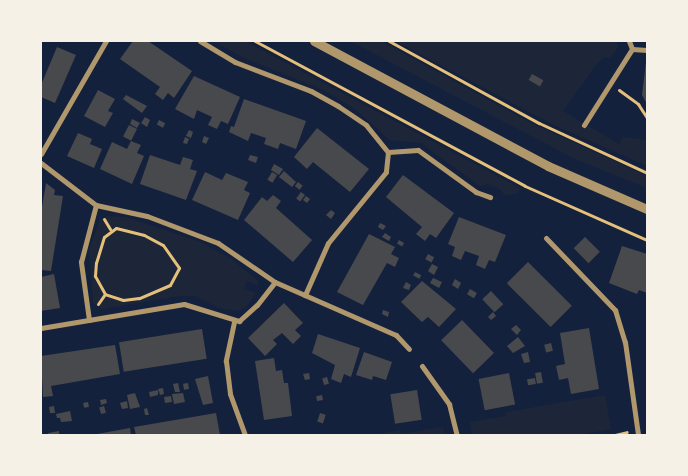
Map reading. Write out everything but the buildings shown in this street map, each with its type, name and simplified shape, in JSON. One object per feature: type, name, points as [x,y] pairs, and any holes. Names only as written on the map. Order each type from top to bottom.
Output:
[{"type":"street","points":[[41,154],[106,41]]},
{"type":"street","points":[[200,41],[235,62],[311,92],[338,106],[366,125],[388,152],[386,172],[328,243],[304,295]]},
{"type":"street","points":[[314,41],[548,166],[647,209]]},
{"type":"street","points":[[629,41],[632,49]]},
{"type":"street","points":[[632,49],[647,50]]},
{"type":"street","points":[[584,125],[632,49]]},
{"type":"street","points":[[388,152],[418,150],[476,192],[490,197]]},
{"type":"street","points":[[41,163],[96,205],[147,216],[218,243],[275,282],[396,335],[409,349]]},
{"type":"street","points":[[88,320],[81,262],[96,205]]},
{"type":"street","points":[[546,238],[615,310],[625,342],[638,435]]},
{"type":"street","points":[[41,328],[184,304],[194,305],[234,322],[243,319],[275,282]]},
{"type":"street","points":[[234,322],[228,348],[227,369],[235,413],[244,435]]},
{"type":"street","points":[[422,366],[449,404],[457,435]]},
{"type":"path","points":[[255,41],[524,186],[647,240]]},
{"type":"path","points":[[389,41],[539,123],[647,173]]},
{"type":"path","points":[[610,84],[638,104],[647,118]]},
{"type":"path","points":[[125,229],[163,246],[176,260],[179,268],[170,285],[157,292],[123,300],[105,294],[99,286],[95,276],[98,253],[110,230],[125,229]]},
{"type":"shaded area","points":[[213,41],[245,41],[520,188],[517,194],[504,195],[501,190],[488,184],[480,186],[421,143],[390,140],[356,110],[326,91],[242,57]]},
{"type":"shaded area","points":[[350,41],[381,41],[531,123],[647,176],[647,188],[575,159]]},
{"type":"shaded area","points":[[395,41],[617,41],[618,47],[610,58],[604,57],[596,65],[563,111],[619,144],[623,137],[647,140],[647,166],[554,125]]},
{"type":"shaded area","points":[[108,216],[126,217],[198,241],[233,260],[258,281],[258,285],[246,281],[244,289],[256,293],[246,307],[238,311],[219,308],[195,296],[179,296],[102,309],[93,303],[89,250],[100,219]]},
{"type":"shaded area","points":[[605,395],[611,429],[578,435],[472,435],[470,422],[506,416],[506,412]]},
{"type":"shaded area","points":[[443,427],[445,435],[373,435],[400,430],[401,434]]}]
